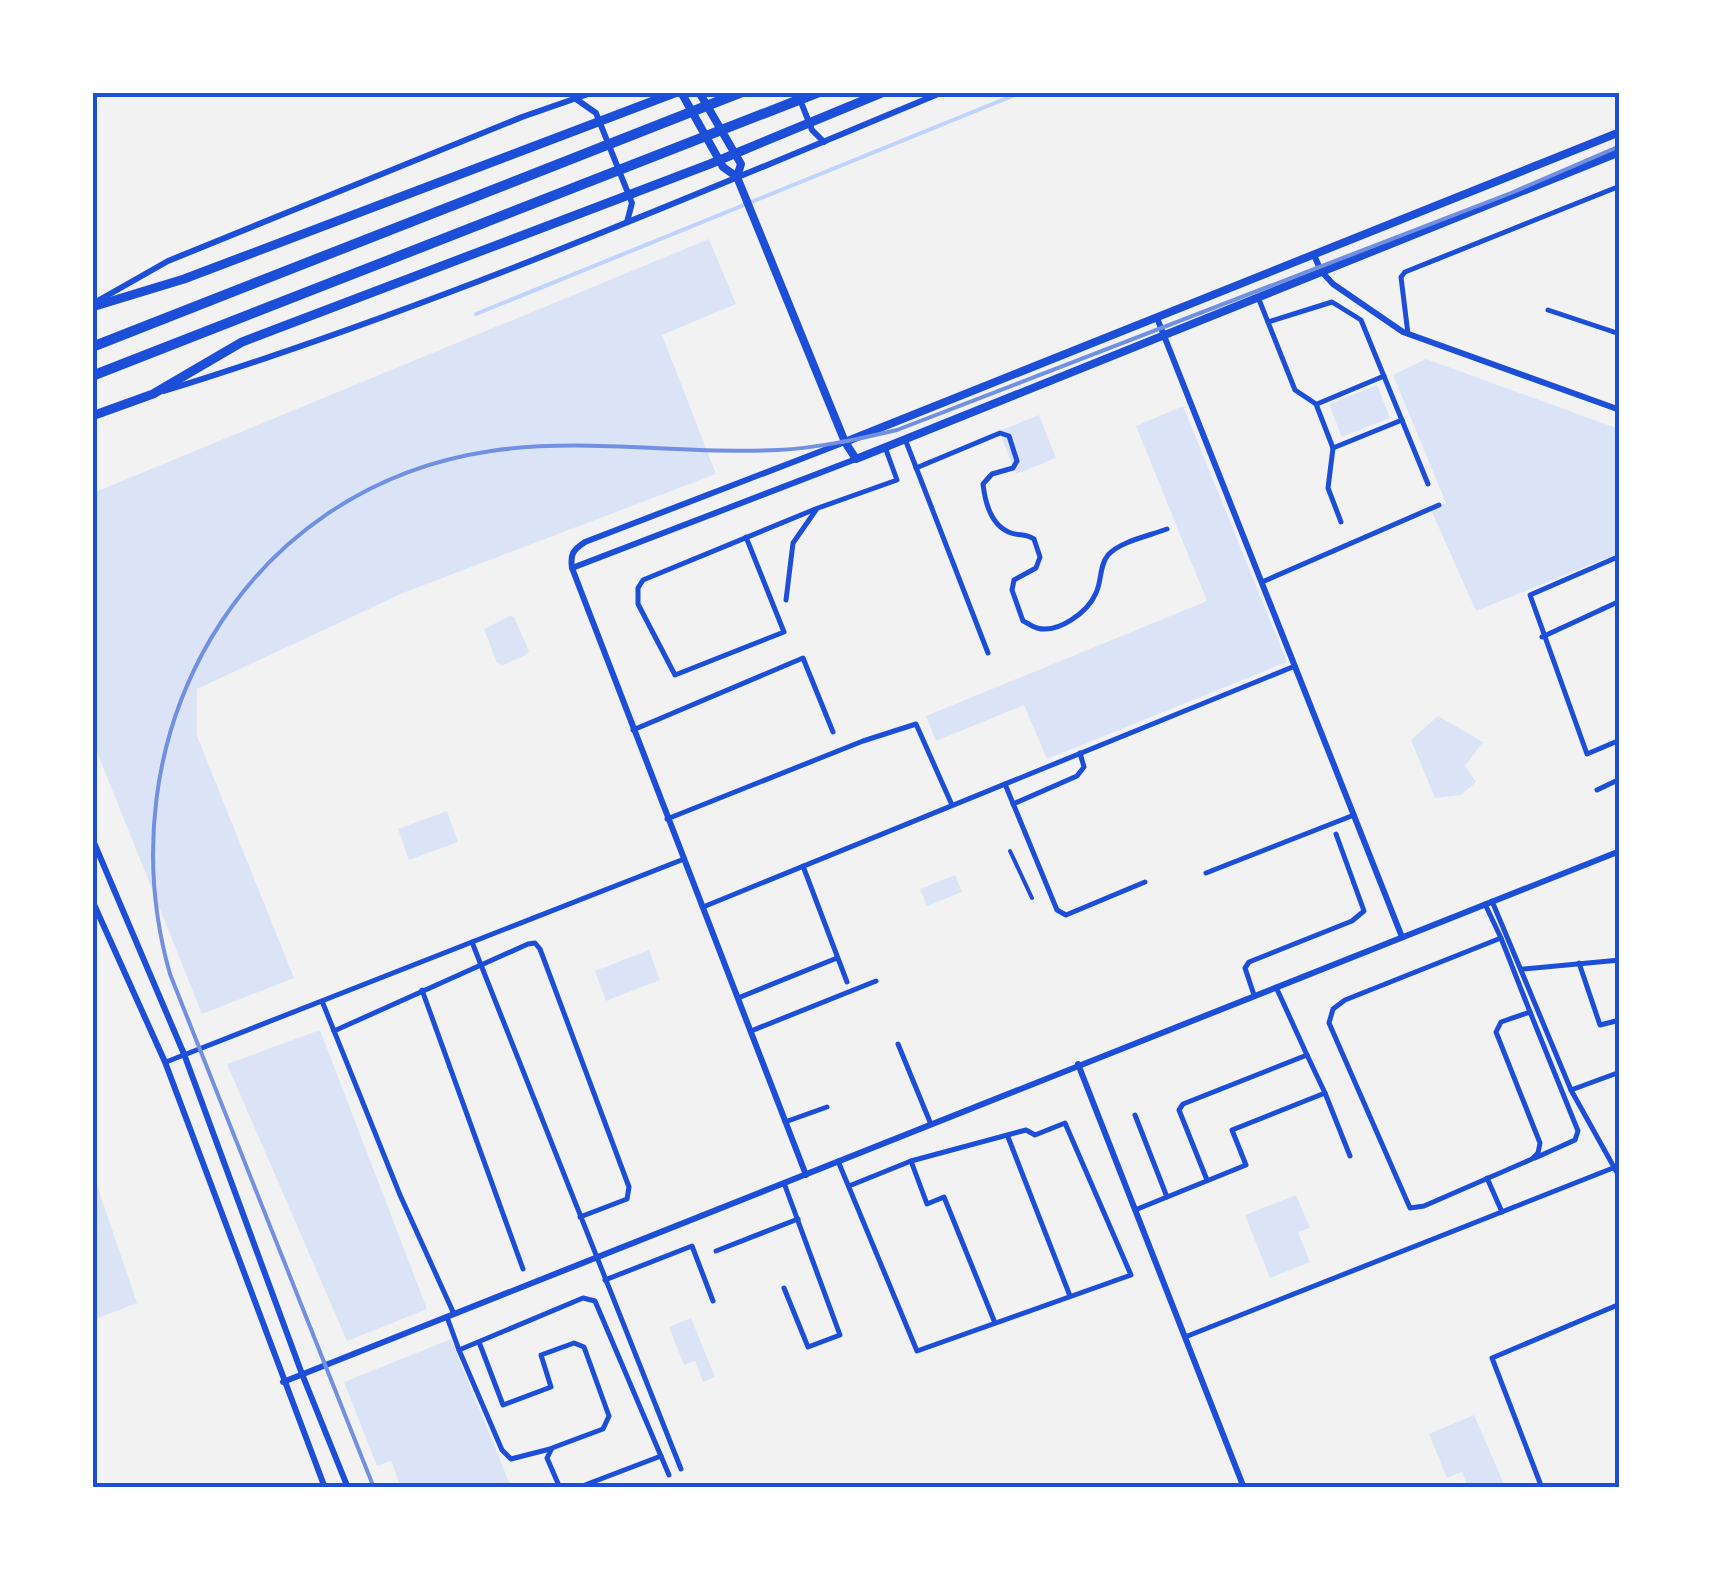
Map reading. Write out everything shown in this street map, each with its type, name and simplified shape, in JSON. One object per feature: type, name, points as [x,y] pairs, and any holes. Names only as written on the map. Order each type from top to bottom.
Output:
[{"type":"highway","points":[[92,305],[184,279],[679,92]]},
{"type":"highway","points":[[92,376],[819,92]]},
{"type":"highway","points":[[92,416],[153,394],[242,342],[710,164],[884,92]]},
{"type":"highway","points":[[92,347],[739,94]]},
{"type":"main road","points":[[679,92],[723,167],[737,178],[845,442],[856,459],[1620,152]]},
{"type":"main road","points":[[698,92],[741,164],[737,178]]},
{"type":"main road","points":[[845,442],[1620,132]]},
{"type":"main road","points":[[1481,187],[1489,204]]},
{"type":"street","points":[[92,305],[168,261],[594,92]]},
{"type":"street","points":[[153,394],[254,363],[627,223],[943,92]]},
{"type":"street","points":[[576,98],[596,113],[632,202],[627,223]]},
{"type":"street","points":[[799,98],[812,130],[824,142]]},
{"type":"street","points":[[1408,334],[1401,278],[1405,272],[1620,186]]},
{"type":"street","points":[[1314,255],[1322,272],[1334,284],[1408,334],[1620,410]]},
{"type":"street","points":[[1258,297],[1294,390],[1316,404],[1333,448],[1328,488],[1340,522]]},
{"type":"street","points":[[1268,322],[1332,302],[1361,320],[1428,484]]},
{"type":"street","points":[[1548,310],[1620,334]]},
{"type":"street","points":[[1157,318],[1402,937]]},
{"type":"street","points":[[1316,404],[1384,376]]},
{"type":"street","points":[[1333,448],[1402,420]]},
{"type":"street","points":[[916,468],[1000,432],[1009,436],[1017,461],[1013,468],[992,474],[983,484],[985,502],[995,522],[1010,533],[1034,539],[1040,557],[1036,568],[1014,580],[1012,590],[1023,620],[1039,630],[1077,616],[1090,604],[1098,591],[1102,565],[1117,548],[1167,529]]},
{"type":"street","points":[[905,439],[988,653]]},
{"type":"street","points":[[806,1175],[572,568],[572,553],[585,542],[845,442]]},
{"type":"street","points":[[746,537],[784,632],[675,675],[638,604],[638,588],[643,580],[668,568],[818,508],[897,480],[885,447]]},
{"type":"street","points":[[572,568],[856,459]]},
{"type":"street","points":[[1262,582],[1439,506]]},
{"type":"street","points":[[786,600],[792,543],[818,508]]},
{"type":"street","points":[[1620,556],[1530,595],[1586,754],[1620,740]]},
{"type":"street","points":[[1542,637],[1620,602]]},
{"type":"street","points":[[633,730],[803,658],[834,732]]},
{"type":"street","points":[[703,907],[1295,666]]},
{"type":"street","points":[[667,819],[863,741],[916,724],[952,806]]},
{"type":"street","points":[[1014,804],[1077,776],[1084,767],[1080,753]]},
{"type":"street","points":[[1597,790],[1620,780]]},
{"type":"street","points":[[1005,784],[1057,910],[1066,916],[1144,882]]},
{"type":"street","points":[[1206,872],[1354,815]]},
{"type":"street","points":[[1254,995],[1245,968],[1249,962],[1352,921],[1364,910],[1336,834]]},
{"type":"street","points":[[93,842],[184,1054],[348,1488]]},
{"type":"street","points":[[283,1382],[1620,851]]},
{"type":"street","points":[[1010,852],[1032,898]]},
{"type":"street","points":[[164,1062],[684,859]]},
{"type":"street","points":[[803,866],[847,982]]},
{"type":"street","points":[[92,900],[164,1062],[325,1488]]},
{"type":"street","points":[[1488,903],[1578,1131],[1576,1140],[1424,1206],[1410,1208],[1329,1023],[1332,1010],[1345,1000],[1500,938]]},
{"type":"street","points":[[1488,903],[1523,969],[1571,1090],[1620,1178]]},
{"type":"street","points":[[472,942],[681,1469]]},
{"type":"street","points":[[334,1031],[535,943],[630,1187],[627,1199],[580,1217]]},
{"type":"street","points":[[738,998],[837,958]]},
{"type":"street","points":[[1523,969],[1620,960]]},
{"type":"street","points":[[1580,963],[1600,1025],[1620,1020]]},
{"type":"street","points":[[751,1031],[876,981]]},
{"type":"street","points":[[1276,987],[1350,1156]]},
{"type":"street","points":[[422,990],[523,1268]]},
{"type":"street","points":[[322,1000],[502,1450],[511,1459],[604,1429],[609,1416],[584,1347],[574,1342],[541,1356],[551,1387],[504,1405],[478,1342]]},
{"type":"street","points":[[1530,1012],[1501,1022],[1496,1032],[1540,1143],[1538,1154],[1532,1159]]},
{"type":"street","points":[[898,1044],[930,1122]]},
{"type":"street","points":[[1208,1180],[1179,1110],[1183,1104],[1306,1056]]},
{"type":"street","points":[[1078,1064],[1244,1488]]},
{"type":"street","points":[[1571,1090],[1619,1073]]},
{"type":"street","points":[[1135,1210],[1246,1165],[1232,1130],[1325,1093]]},
{"type":"street","points":[[786,1122],[827,1107]]},
{"type":"street","points":[[1135,1115],[1167,1197]]},
{"type":"street","points":[[838,1161],[918,1351],[1130,1274],[1065,1123],[1034,1135],[1026,1130],[911,1162],[849,1186]]},
{"type":"street","points":[[1008,1136],[1070,1296]]},
{"type":"street","points":[[911,1162],[927,1204],[944,1197],[996,1324]]},
{"type":"street","points":[[1185,1337],[1613,1168]]},
{"type":"street","points":[[1487,1178],[1502,1212]]},
{"type":"street","points":[[784,1183],[840,1335],[808,1347],[784,1288]]},
{"type":"street","points":[[716,1252],[798,1219]]},
{"type":"street","points":[[605,1280],[692,1246],[713,1301]]},
{"type":"street","points":[[460,1350],[584,1298],[596,1301],[669,1475]]},
{"type":"street","points":[[1542,1488],[1492,1358],[1620,1304]]},
{"type":"street","points":[[552,1448],[548,1458],[560,1488]]},
{"type":"street","points":[[577,1488],[661,1456]]},
{"type":"shaded area","points":[[709,239],[736,304],[662,335],[716,474],[403,593],[197,689],[197,736],[294,978],[202,1014],[93,742],[93,493]]},
{"type":"shaded area","points":[[1426,359],[1619,429],[1619,553],[1476,611],[1431,510],[1446,503],[1393,375]]},
{"type":"shaded area","points":[[1377,385],[1390,418],[1342,437],[1329,404]]},
{"type":"shaded area","points":[[1183,406],[1287,662],[1047,759],[1024,705],[936,741],[926,716],[1207,601],[1136,426]]},
{"type":"shaded area","points":[[1039,415],[1056,458],[1016,474],[999,431]]},
{"type":"shaded area","points":[[514,617],[529,651],[503,665],[497,663],[484,629]]},
{"type":"shaded area","points":[[1438,716],[1483,742],[1465,766],[1476,782],[1461,795],[1435,798],[1411,740]]},
{"type":"shaded area","points":[[447,811],[458,842],[409,860],[398,829]]},
{"type":"shaded area","points":[[955,875],[962,892],[927,906],[920,889]]},
{"type":"shaded area","points":[[649,950],[660,980],[606,1001],[595,971]]},
{"type":"shaded area","points":[[320,1030],[427,1309],[347,1341],[227,1064]]},
{"type":"shaded area","points":[[95,1179],[137,1303],[93,1320],[92,1180]]},
{"type":"shaded area","points":[[1296,1195],[1310,1228],[1298,1232],[1310,1262],[1270,1278],[1245,1215]]},
{"type":"shaded area","points":[[691,1318],[715,1377],[703,1382],[695,1361],[684,1365],[669,1327]]},
{"type":"shaded area","points":[[451,1339],[511,1487],[401,1487],[391,1461],[377,1466],[344,1382]]},
{"type":"shaded area","points":[[1474,1415],[1504,1484],[1468,1487],[1462,1472],[1447,1478],[1429,1434]]},
{"type":"waterway","points":[[476,314],[1022,92]]},
{"type":"railway","points":[[374,1488],[170,974],[154,885],[157,798],[176,715],[211,638],[261,571],[326,515],[402,474],[491,451],[562,446],[778,450],[897,430],[1511,193],[1620,146]]}]
